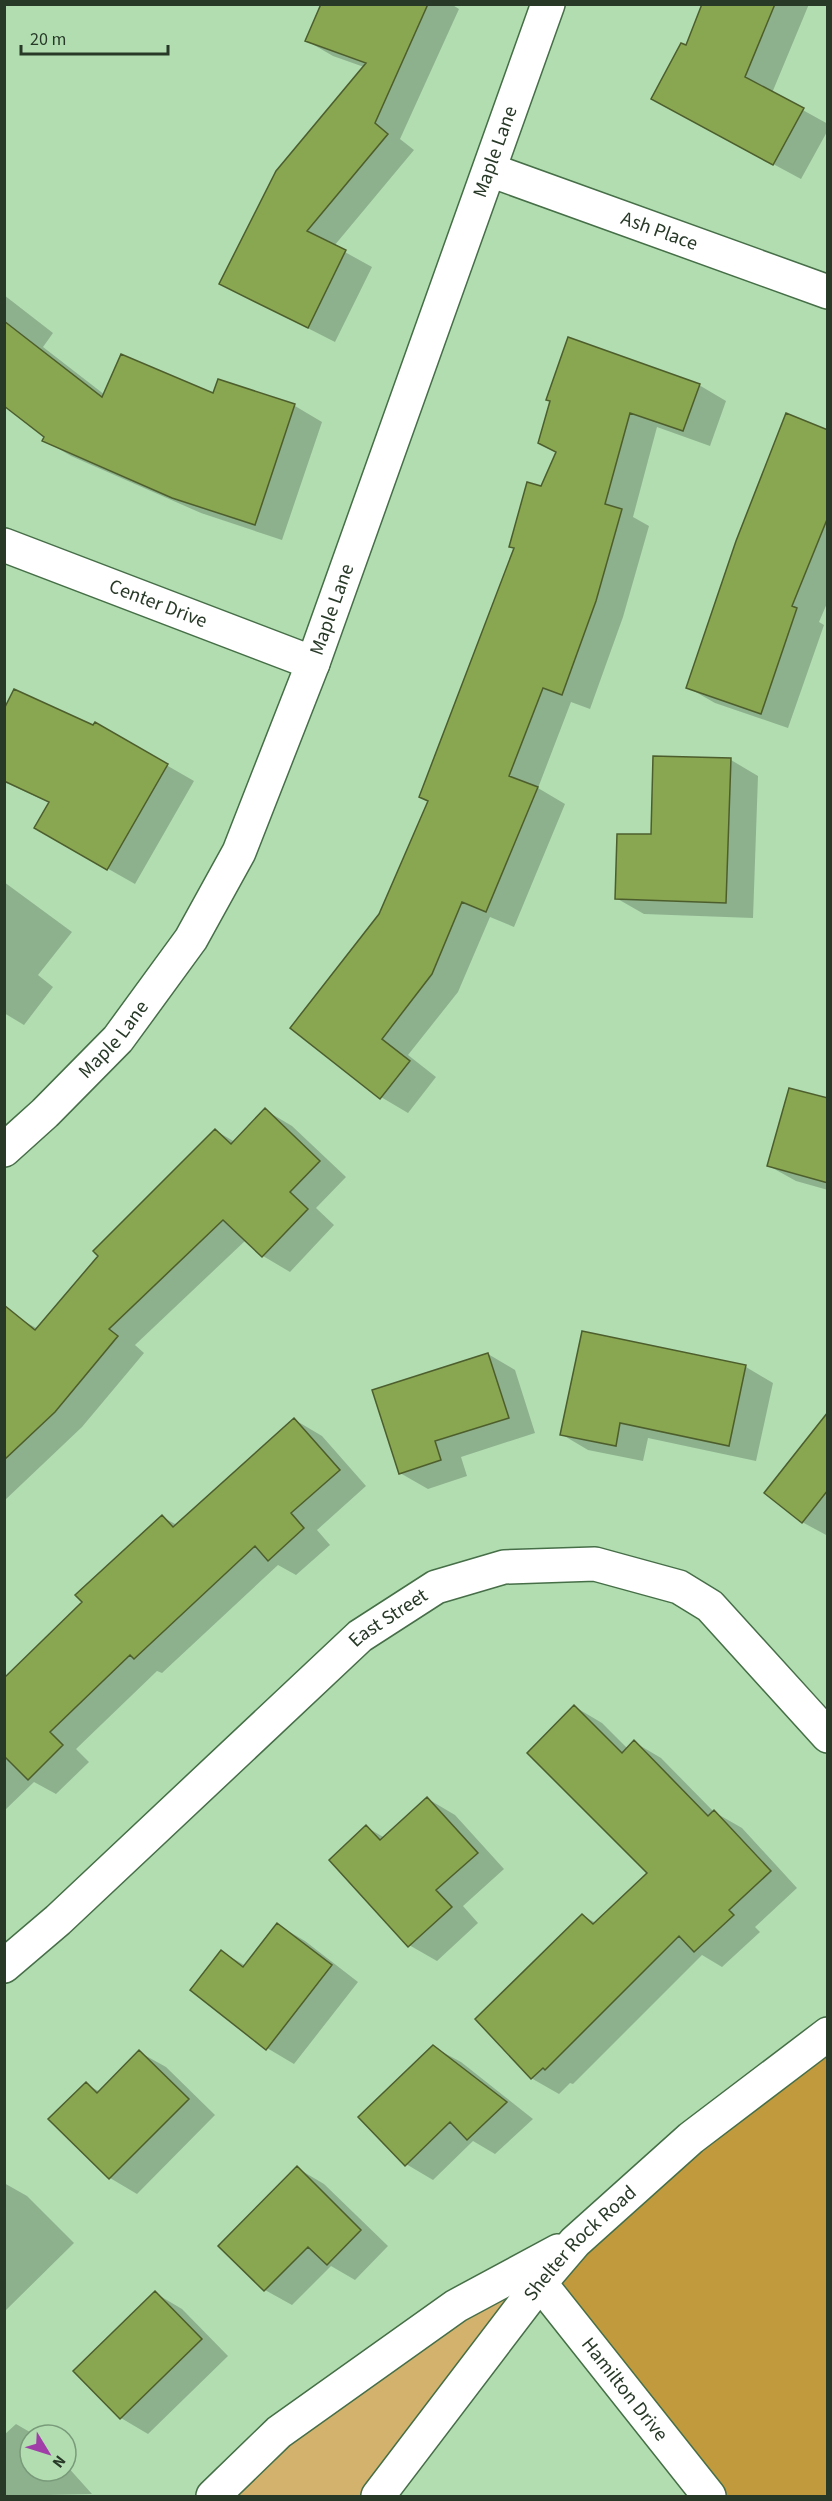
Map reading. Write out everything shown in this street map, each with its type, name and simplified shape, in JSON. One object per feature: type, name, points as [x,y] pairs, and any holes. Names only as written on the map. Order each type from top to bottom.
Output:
[{"type":"street","name":"Maple Lane","points":[[4,1150],[45,1113],[118,1039],[191,939],[239,852],[313,663],[548,4]]},
{"type":"street","name":"Ash Place","points":[[490,170],[828,292]]},
{"type":"street","name":"Center Drive","points":[[4,545],[313,663]]},
{"type":"street","name":"East Street","points":[[4,1966],[58,1920],[360,1636],[436,1587],[504,1567],[594,1564],[679,1587],[710,1606],[828,1736]]},
{"type":"street","name":"Shelter Rock Road","points":[[378,2496],[540,2283],[575,2242],[691,2138],[828,2034]]},
{"type":"street","points":[[213,2496],[279,2432],[456,2306],[575,2242]]},
{"type":"street","name":"Hamilton Drive","points":[[540,2283],[710,2496]]},
{"type":"shaded area","points":[[827,2034],[827,2496],[709,2496],[540,2283]]},
{"type":"shaded area","points":[[575,2242],[384,2496],[213,2496]]},
{"type":"building","points":[[321,4],[428,4],[375,123],[388,134],[307,231],[346,250],[308,328],[219,284],[276,171],[366,63],[305,41]]},
{"type":"building","points":[[702,4],[775,4],[745,77],[804,108],[773,165],[651,99],[681,43],[686,45]]},
{"type":"building","points":[[4,321],[102,397],[121,354],[213,393],[218,379],[295,404],[255,525],[172,498],[42,441],[44,437],[4,406]]},
{"type":"building","points":[[568,337],[700,384],[683,431],[630,413],[605,504],[622,509],[596,601],[562,695],[543,688],[509,776],[538,787],[486,912],[462,902],[432,974],[382,1039],[410,1061],[380,1099],[290,1028],[379,914],[428,801],[419,797],[514,548],[509,547],[527,482],[541,486],[556,452],[538,443],[550,401],[546,400]]},
{"type":"building","points":[[786,413],[828,430],[828,517],[792,606],[797,608],[761,714],[686,688],[736,541]]},
{"type":"building","points":[[14,689],[93,725],[95,722],[168,764],[107,870],[34,828],[49,802],[4,781],[4,709]]},
{"type":"building","points":[[653,756],[731,758],[726,903],[615,899],[617,834],[651,834]]},
{"type":"building","points":[[789,1088],[828,1098],[828,1183],[767,1166]]},
{"type":"building","points":[[265,1108],[320,1161],[290,1192],[308,1209],[262,1257],[223,1220],[109,1329],[118,1336],[55,1412],[4,1460],[4,1305],[35,1330],[98,1256],[93,1251],[215,1129],[231,1144]]},
{"type":"building","points":[[582,1331],[746,1365],[729,1446],[620,1423],[616,1446],[560,1435]]},
{"type":"building","points":[[488,1353],[509,1418],[435,1441],[441,1460],[399,1474],[372,1390]]},
{"type":"building","points":[[828,1412],[828,1490],[802,1523],[764,1493]]},
{"type":"building","points":[[294,1418],[340,1470],[291,1513],[304,1528],[268,1561],[255,1546],[134,1659],[130,1655],[50,1732],[63,1745],[28,1780],[4,1756],[4,1678],[82,1602],[75,1595],[162,1515],[173,1527]]},
{"type":"building","points":[[574,1705],[622,1753],[634,1740],[708,1816],[714,1810],[771,1871],[729,1910],[734,1915],[694,1952],[679,1936],[545,2070],[543,2068],[531,2079],[475,2019],[582,1914],[593,1924],[647,1873],[527,1753]]},
{"type":"building","points":[[427,1797],[478,1853],[436,1890],[452,1907],[408,1947],[329,1860],[366,1825],[380,1840]]},
{"type":"building","points":[[277,1923],[332,1965],[266,2050],[190,1990],[221,1950],[243,1967]]},
{"type":"building","points":[[433,2045],[507,2102],[467,2140],[450,2122],[405,2166],[358,2117]]},
{"type":"building","points":[[139,2050],[189,2099],[109,2179],[48,2119],[86,2082],[97,2093]]},
{"type":"building","points":[[297,2166],[361,2230],[327,2265],[308,2247],[264,2291],[218,2246]]},
{"type":"building","points":[[155,2291],[202,2339],[120,2419],[73,2371]]}]
